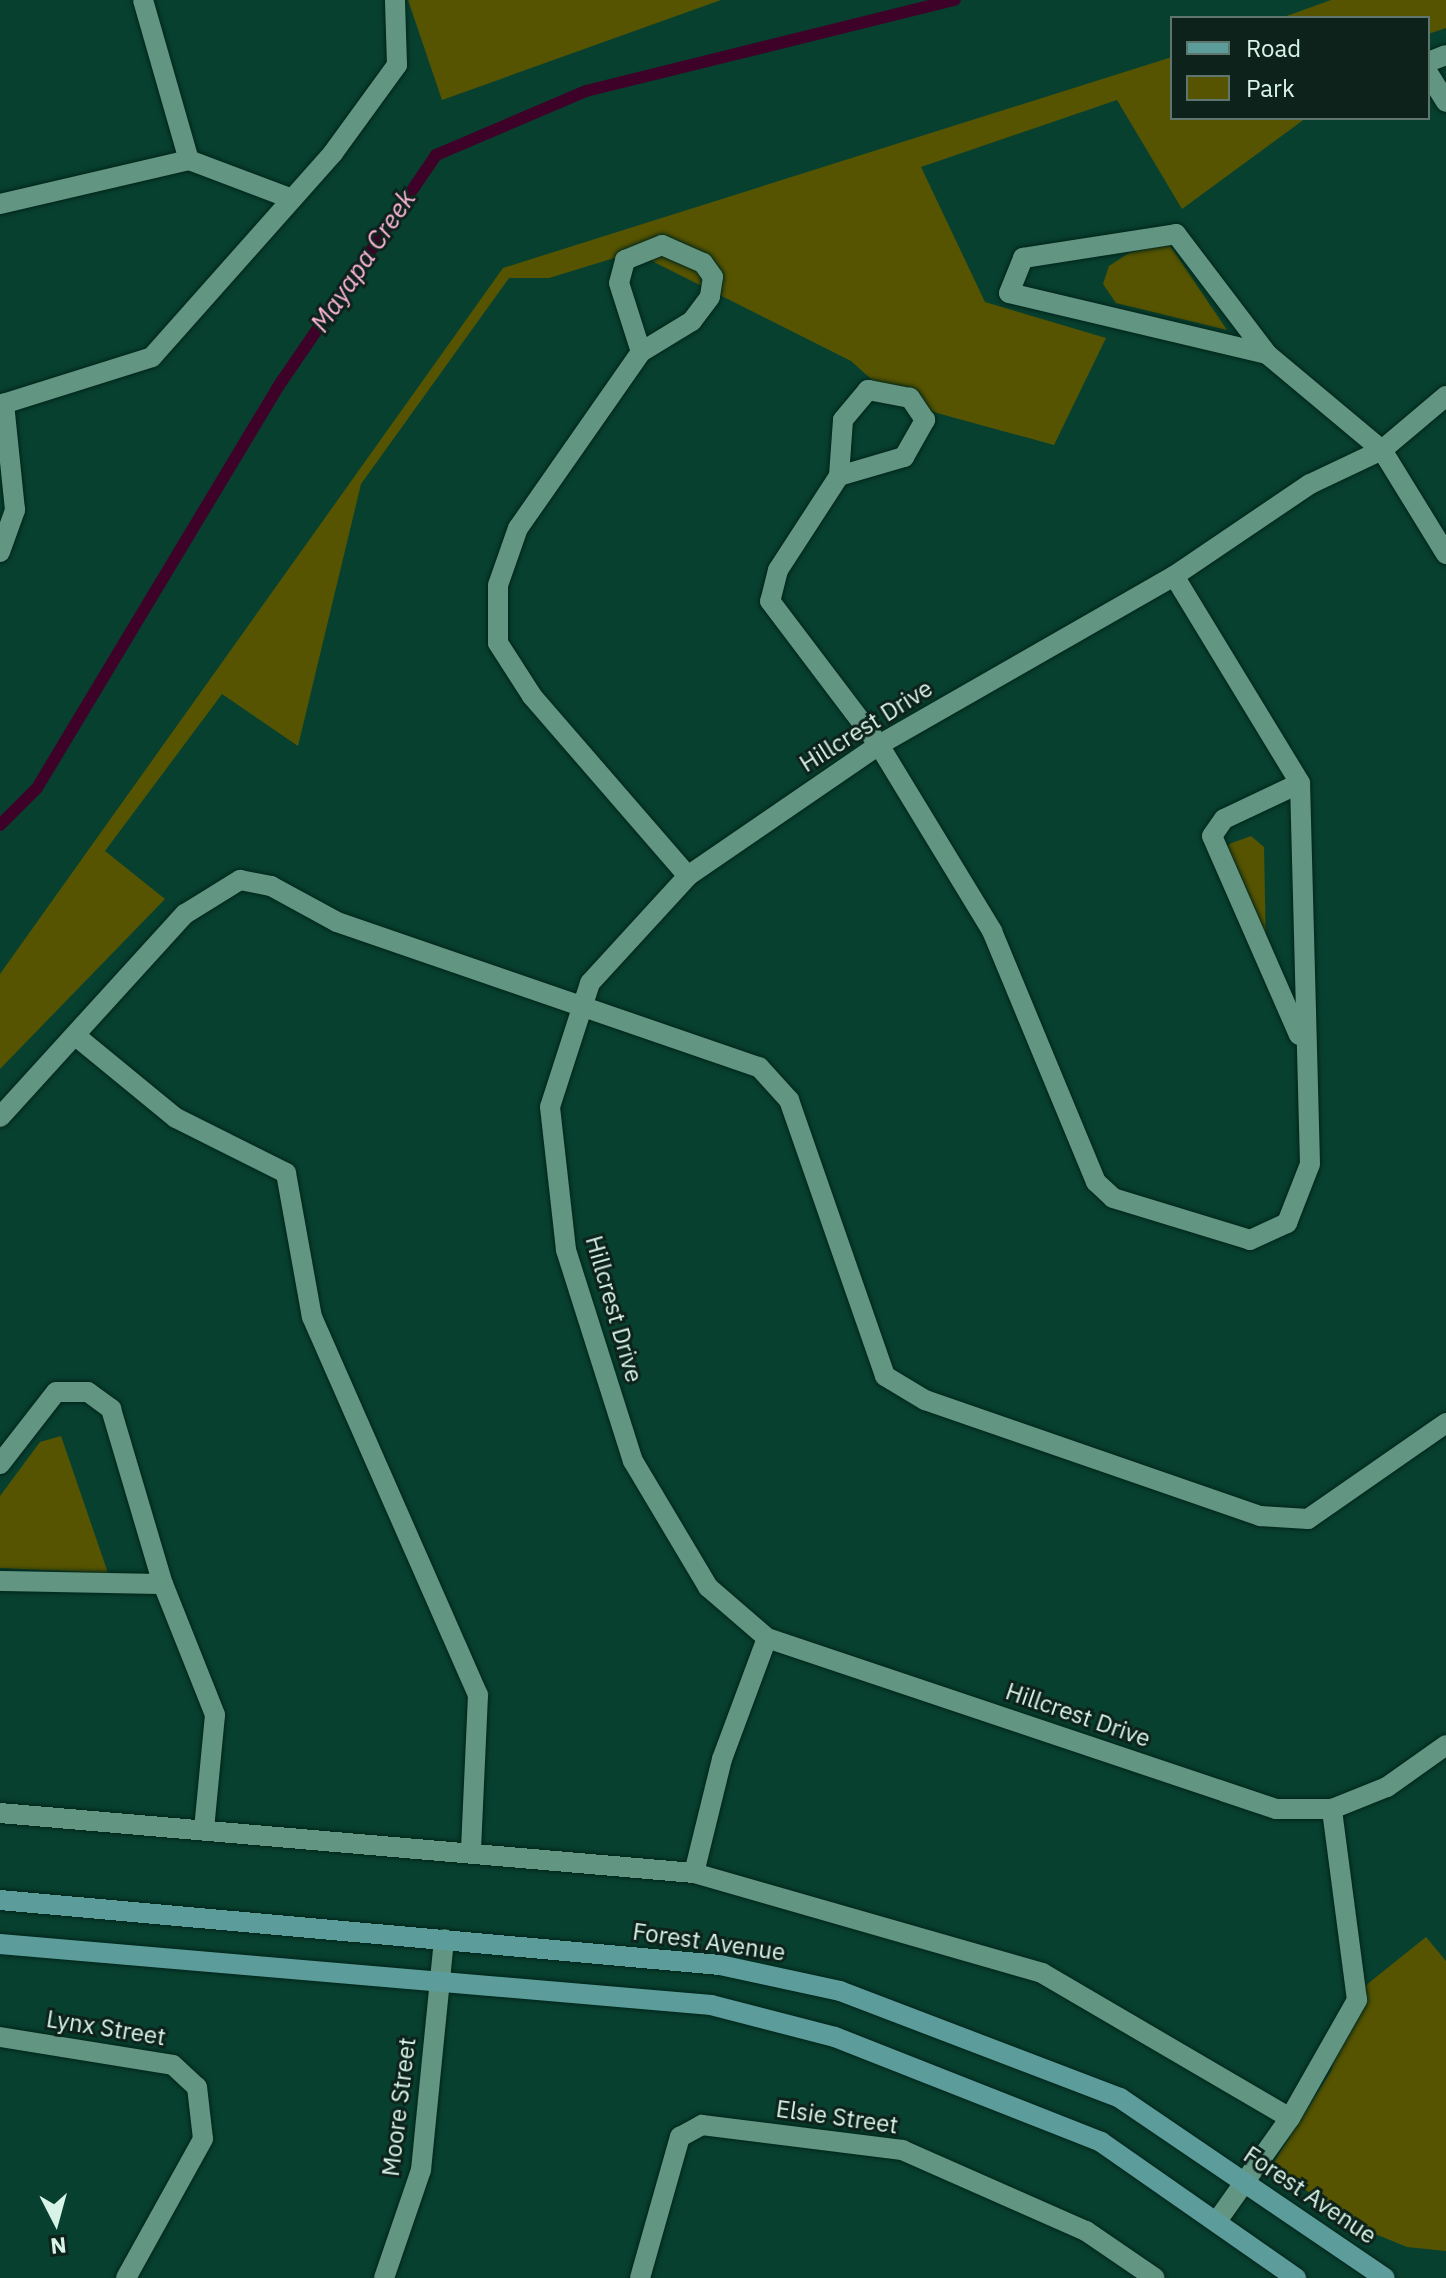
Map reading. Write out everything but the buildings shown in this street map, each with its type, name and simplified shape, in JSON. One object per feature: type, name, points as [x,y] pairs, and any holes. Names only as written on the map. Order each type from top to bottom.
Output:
[{"type":"street","points":[[143,0],[189,160]]},
{"type":"street","points":[[0,552],[15,510],[2,405],[152,357],[292,199],[397,65],[395,0]]},
{"type":"street","points":[[1430,76],[1446,102]]},
{"type":"street","points":[[0,204],[189,160],[292,199]]},
{"type":"street","points":[[1267,354],[1009,293],[1023,258],[1176,234],[1267,354],[1382,450],[1446,554]]},
{"type":"street","points":[[641,352],[619,283],[625,260],[662,245],[703,263],[713,277],[710,297],[692,321],[641,352],[518,528],[498,585],[498,643],[532,696],[688,876]]},
{"type":"street","points":[[839,476],[904,457],[925,420],[910,398],[868,390],[843,420],[839,476],[778,570],[770,601],[879,745],[992,931],[1096,1182],[1113,1198],[1250,1240],[1287,1223],[1310,1164],[1302,1042],[1300,783],[1174,576]]},
{"type":"street","name":"Hillcrest Drive","points":[[1446,396],[1382,450],[1310,484],[1174,576],[879,745],[688,876],[590,983],[578,1009],[550,1107],[566,1250],[633,1461],[708,1587],[767,1638],[1276,1809],[1332,1809],[1387,1787],[1446,1745]]},
{"type":"street","points":[[1300,783],[1224,819],[1212,836],[1302,1042]]},
{"type":"street","points":[[0,1117],[185,914],[240,880],[271,886],[337,922],[578,1009],[759,1067],[789,1100],[885,1376],[925,1400],[1260,1516],[1308,1519],[1446,1423]]},
{"type":"street","points":[[76,1036],[176,1118],[286,1173],[312,1317],[478,1695],[471,1850]]},
{"type":"street","points":[[0,1464],[56,1392],[88,1392],[111,1409],[163,1584],[215,1715],[204,1829]]},
{"type":"street","points":[[0,1581],[163,1584]]},
{"type":"street","points":[[694,1873],[722,1759],[767,1638]]},
{"type":"street","points":[[1217,2221],[1290,2118],[1357,2000],[1332,1809]]},
{"type":"street","points":[[0,1813],[471,1850],[694,1873],[1042,1973],[1290,2118]]},
{"type":"street","name":"Forest Avenue","points":[[0,1900],[720,1965],[840,1991],[1120,2098],[1385,2278]]},
{"type":"street","name":"Moore Street","points":[[384,2278],[421,2170],[444,1939]]},
{"type":"street","points":[[0,1944],[711,2005],[835,2037],[1101,2142],[1296,2278]]},
{"type":"street","name":"Lynx Street","points":[[0,2037],[173,2065],[197,2087],[203,2139],[126,2278]]},
{"type":"street","name":"Elsie Street","points":[[640,2278],[680,2137],[702,2125],[902,2150],[1086,2231],[1155,2278]]},
{"type":"green space","points":[[408,0],[721,0],[442,100]]},
{"type":"green space","points":[[1331,0],[1446,0],[1446,28],[1430,33],[1430,16],[1287,16]]},
{"type":"green space","points":[[1170,58],[1170,120],[1303,120],[1182,209],[1117,100],[921,167],[985,302],[1106,338],[1054,445],[897,402],[851,361],[634,252],[549,278],[509,278],[361,484],[298,746],[222,694],[105,851],[165,899],[0,1069],[0,974],[503,268]]},
{"type":"green space","points":[[1169,244],[1227,330],[1116,303],[1103,284],[1109,266],[1129,253]]},
{"type":"green space","points":[[1251,836],[1264,847],[1266,952],[1221,860],[1229,844]]},
{"type":"green space","points":[[61,1436],[108,1573],[0,1568],[0,1496],[40,1442]]},
{"type":"green space","points":[[1426,1937],[1446,1961],[1446,2251],[1407,2247],[1353,2225],[1272,2165],[1331,2071],[1355,1994]]},
{"type":"waterway","name":"Mayapa Creek","points":[[0,825],[37,788],[282,381],[436,155],[586,91],[955,0]]}]
